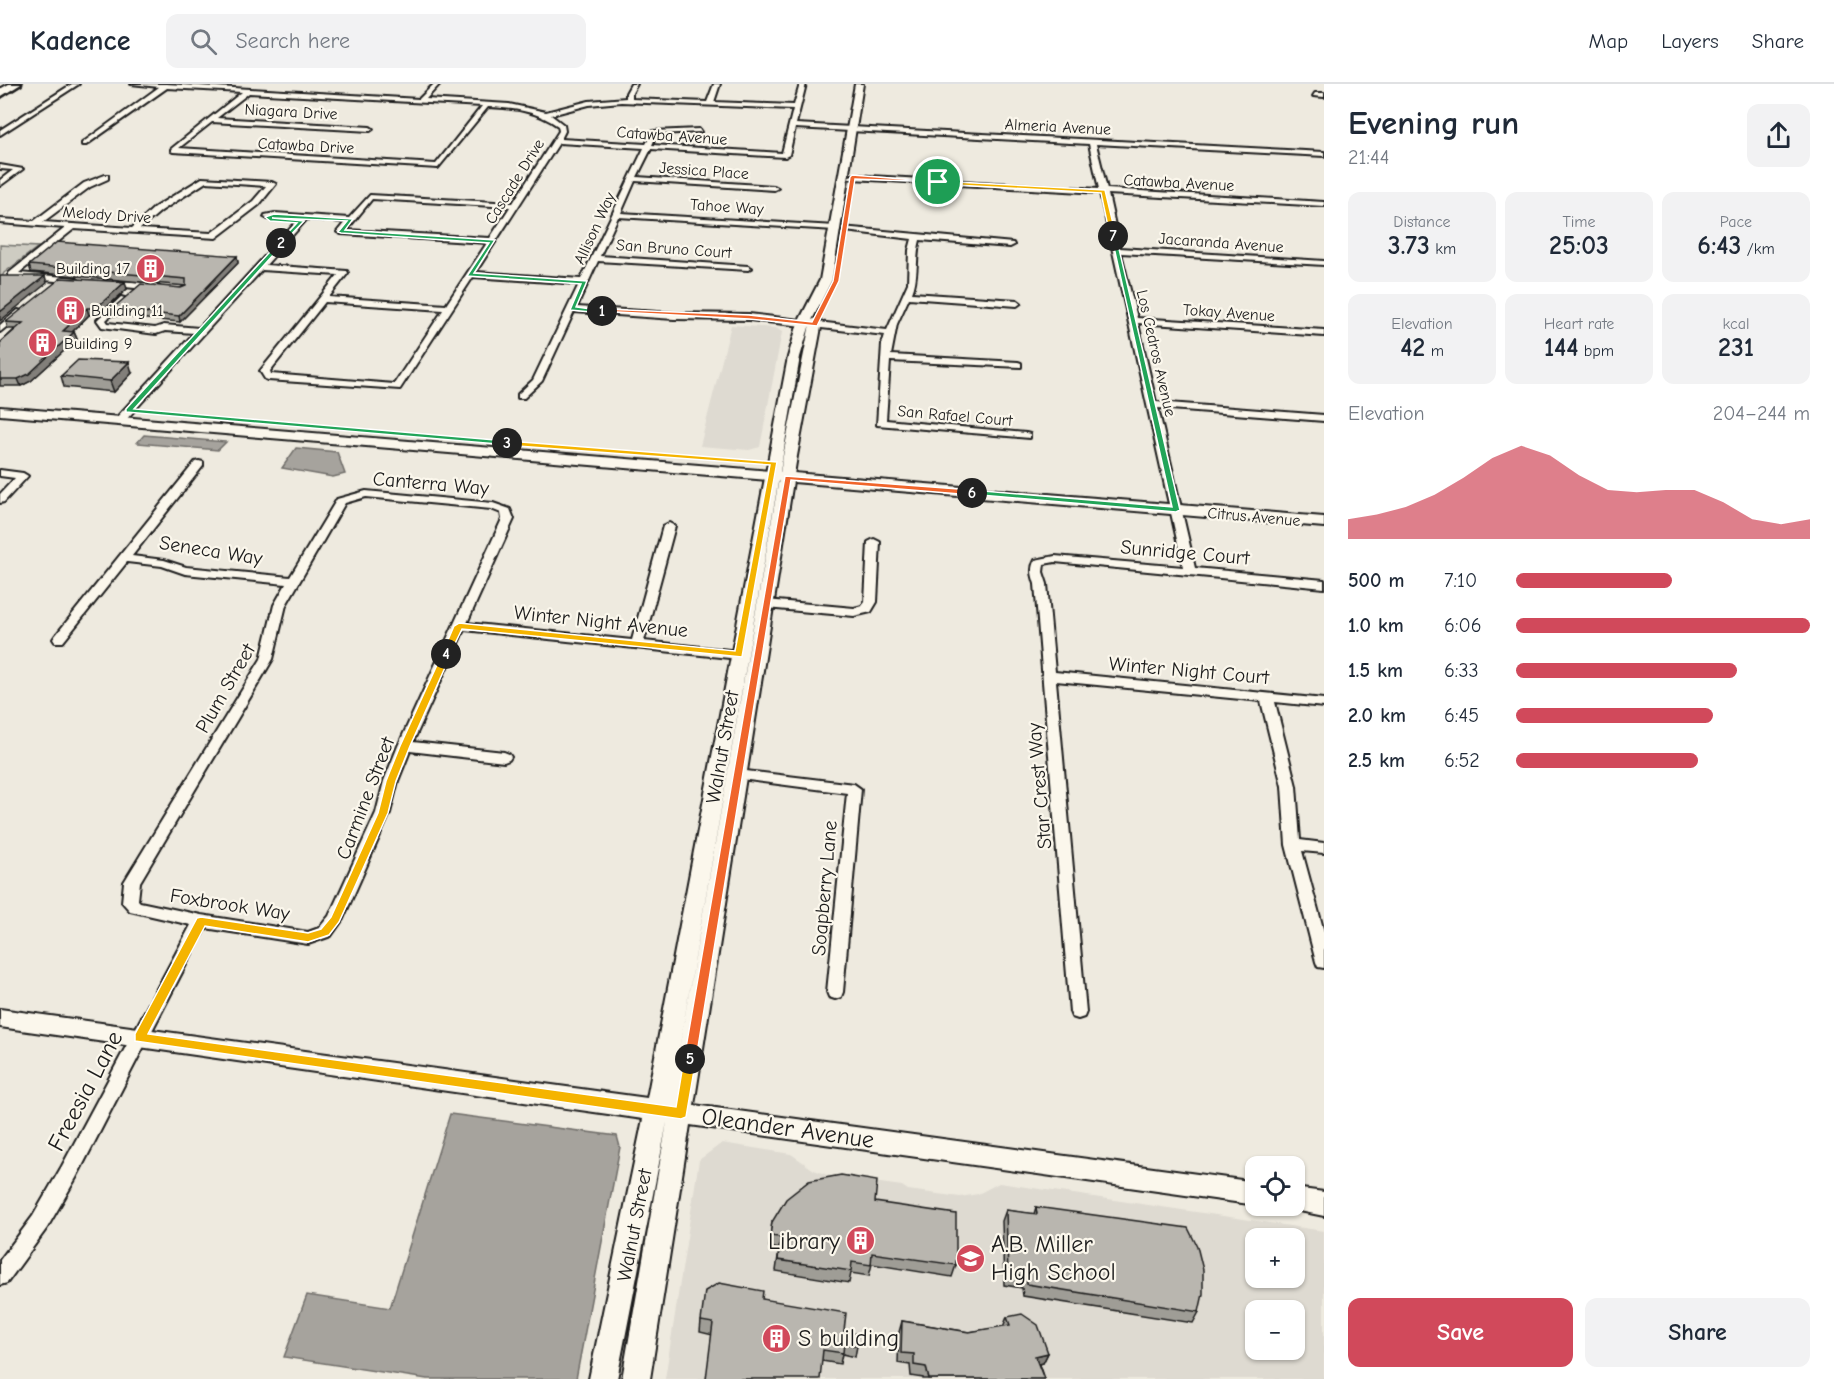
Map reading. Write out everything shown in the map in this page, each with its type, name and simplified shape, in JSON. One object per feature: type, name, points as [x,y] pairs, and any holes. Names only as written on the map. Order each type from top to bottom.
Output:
[{"type":"main road","points":[[0,94],[16,84]]},
{"type":"main road","name":"Citrus Avenue","points":[[2,411],[124,416],[781,470],[1175,504],[1324,522]]},
{"type":"main road","name":"Citrus Avenue","points":[[1175,504],[1324,510]]},
{"type":"street","points":[[0,133],[76,84]]},
{"type":"street","points":[[134,84],[487,104],[517,107],[546,114],[597,102],[629,100],[796,107]]},
{"type":"street","points":[[421,101],[437,84]]},
{"type":"street","points":[[629,100],[629,93],[634,84]]},
{"type":"street","points":[[710,103],[717,84]]},
{"type":"street","points":[[791,126],[803,84]]},
{"type":"street","name":"Walnut Street","points":[[603,1379],[669,1111],[738,775],[766,604],[794,357],[826,280],[840,229],[852,177],[859,84]]},
{"type":"street","name":"Walnut Street","points":[[840,229],[855,129],[866,84]]},
{"type":"street","points":[[84,144],[165,86]]},
{"type":"street","points":[[335,96],[343,89]]},
{"type":"street","points":[[210,120],[247,91]]},
{"type":"street","points":[[1315,94],[1324,95]]},
{"type":"street","name":"Catawba Drive","points":[[210,120],[173,150],[438,166],[487,104]]},
{"type":"street","name":"Cascade Drive","points":[[322,300],[266,371],[268,377],[397,387],[557,141],[562,131],[561,125],[546,114]]},
{"type":"street","name":"Niagara Drive","points":[[210,120],[370,129]]},
{"type":"street","name":"Almeria Avenue","points":[[791,126],[1324,154]]},
{"type":"street","name":"Catawba Avenue","points":[[557,141],[785,155],[791,126]]},
{"type":"street","name":"Allison Way","points":[[521,396],[537,381],[618,215],[632,179],[655,132],[699,130]]},
{"type":"street","name":"Los Cedros Avenue","points":[[1092,141],[1190,572]]},
{"type":"street","points":[[0,167],[19,169],[0,184]]},
{"type":"street","points":[[36,224],[87,185],[105,177]]},
{"type":"street","name":"Catawba Avenue","points":[[852,177],[1324,204]]},
{"type":"street","name":"Jessica Place","points":[[632,179],[774,188]]},
{"type":"street","points":[[133,231],[158,209],[205,180],[273,184],[256,203],[240,215]]},
{"type":"street","points":[[493,242],[341,232],[370,197],[516,205]]},
{"type":"street","points":[[240,215],[251,216]]},
{"type":"street","name":"Melody Drive","points":[[0,221],[213,236],[240,215]]},
{"type":"street","name":"Tahoe Way","points":[[618,215],[840,229],[1010,244]]},
{"type":"street","points":[[265,217],[270,220],[351,220]]},
{"type":"street","points":[[124,416],[303,219]]},
{"type":"street","points":[[72,227],[12,275],[82,281]]},
{"type":"street","points":[[917,237],[912,283],[889,333],[886,358],[1018,365]]},
{"type":"street","name":"Jacaranda Avenue","points":[[1117,250],[1324,263]]},
{"type":"street","name":"San Bruno Court","points":[[597,258],[748,268]]},
{"type":"street","points":[[260,267],[344,273],[322,300]]},
{"type":"street","points":[[469,274],[585,282]]},
{"type":"street","points":[[46,291],[59,280]]},
{"type":"street","points":[[94,282],[161,287]]},
{"type":"street","points":[[139,286],[101,320],[105,325],[153,331],[158,334],[198,334]]},
{"type":"street","points":[[906,295],[1017,303]]},
{"type":"street","points":[[322,300],[448,308]]},
{"type":"street","points":[[0,329],[28,306]]},
{"type":"street","points":[[572,309],[674,316],[749,317],[889,333]]},
{"type":"street","name":"Tokay Avenue","points":[[1133,320],[1324,333]]},
{"type":"street","name":"San Rafael Court","points":[[886,358],[881,423],[1026,436]]},
{"type":"street","points":[[1152,405],[1324,418]]},
{"type":"street","points":[[59,639],[200,464]]},
{"type":"street","name":"Walnut Street","points":[[636,1379],[669,1111],[739,655],[781,470]]},
{"type":"street","points":[[0,473],[23,476],[0,500]]},
{"type":"street","name":"Canterra Way","points":[[352,496],[366,494],[493,506],[506,511]]},
{"type":"street","name":"Plum Street","points":[[130,902],[132,882],[267,659],[280,605],[293,581],[341,501],[352,496]]},
{"type":"street","name":"Carmine Street","points":[[325,932],[335,919],[370,843],[405,746],[508,519],[506,511]]},
{"type":"street","points":[[637,644],[669,526]]},
{"type":"street","points":[[766,604],[854,612],[867,609],[871,602],[874,542]]},
{"type":"street","name":"Seneca Way","points":[[124,558],[164,563],[184,570],[293,581]]},
{"type":"street","name":"Sunridge Court","points":[[1043,560],[1055,559],[1324,584]]},
{"type":"street","name":"Star Crest Way","points":[[1043,560],[1037,572],[1041,584],[1050,676],[1078,1012]]},
{"type":"street","name":"Winter Night Avenue","points":[[459,626],[739,655]]},
{"type":"street","name":"Winter Night Court","points":[[1050,676],[1324,703]]},
{"type":"street","points":[[1267,697],[1289,786],[1293,845],[1324,962]]},
{"type":"street","points":[[405,746],[504,757]]},
{"type":"street","name":"Soapberry Lane","points":[[738,775],[854,789],[835,992]]},
{"type":"street","points":[[1293,845],[1324,848]]},
{"type":"street","name":"Foxbrook Way","points":[[130,902],[144,911],[308,938],[325,932]]},
{"type":"street","name":"Freesia Lane","points":[[0,1276],[40,1222],[63,1182],[201,921]]},
{"type":"street","name":"Oleander Avenue","points":[[0,1018],[1245,1192]]},
{"type":"street","points":[[1305,1201],[1324,1204]]},
{"type":"shaded area","points":[[0,245],[38,247],[4,273],[0,280]]},
{"type":"shaded area","points":[[731,325],[776,328],[782,332],[760,447],[749,450],[700,446]]},
{"type":"shaded area","points":[[144,435],[226,442],[218,450],[137,443]]},
{"type":"shaded area","points":[[296,448],[337,452],[345,474],[333,477],[282,468]]},
{"type":"shaded area","points":[[450,1114],[617,1136],[620,1147],[576,1379],[427,1379],[284,1357],[307,1295],[390,1308]]},
{"type":"shaded area","name":"A.B. Miller High School","points":[[722,1143],[791,1154],[814,1170],[830,1176],[902,1186],[908,1190],[960,1197],[978,1194],[999,1183],[1304,1228],[1245,1228],[1245,1288],[1305,1288],[1305,1228],[1324,1231],[1324,1379],[665,1379],[699,1160]]},
{"type":"building","points":[[57,242],[237,256],[179,316],[112,309],[141,284],[181,288],[186,286],[186,279],[29,265]]},
{"type":"building","points":[[0,276],[45,276],[0,312]]},
{"type":"building","points":[[61,278],[125,282],[96,308],[87,308],[63,331],[74,332],[29,374],[18,379],[0,379],[0,343],[23,323],[6,322]]},
{"type":"building","points":[[78,360],[129,362],[110,381],[61,376]]},
{"type":"building","name":"Library","points":[[841,1175],[877,1181],[875,1202],[956,1214],[956,1265],[872,1253],[871,1265],[852,1262],[851,1271],[778,1260],[780,1237],[770,1236],[772,1222],[786,1199],[809,1181]]},
{"type":"building","points":[[1036,1207],[1188,1228],[1197,1246],[1203,1270],[1203,1294],[1199,1312],[1027,1284],[1027,1277],[1008,1274],[1006,1210],[1037,1214]]},
{"type":"building","name":"S building","points":[[719,1283],[763,1291],[762,1299],[846,1313],[844,1331],[857,1334],[857,1346],[844,1343],[843,1353],[823,1350],[820,1379],[706,1379],[713,1323],[701,1321],[705,1291]]},
{"type":"building","points":[[1022,1314],[1038,1325],[1048,1353],[1035,1356],[1044,1379],[929,1379],[926,1367],[914,1365],[914,1354],[901,1353],[902,1321],[969,1332],[1010,1325],[1007,1317]]},
{"type":"place","name":"Building 17","points":[[151,268]]},
{"type":"place","name":"Building 11","points":[[70,310]]},
{"type":"place","name":"Building 9","points":[[43,343]]},
{"type":"place","name":"Library","points":[[861,1241]]},
{"type":"place","name":"A.B. Miller High School","points":[[970,1258]]},
{"type":"place","name":"S building","points":[[777,1338]]},
{"type":"route","points":[[852,177],[938,182],[1103,191],[1176,510],[788,477],[681,1113],[140,1038],[201,921],[308,938],[325,932],[335,919],[370,843],[383,813],[391,781],[405,746],[459,626],[739,655],[773,476],[774,464],[128,411],[301,221],[270,220],[268,217],[274,215],[351,220],[341,232],[493,242],[469,274],[585,282],[572,309],[674,316],[749,317],[815,324],[836,281],[852,177]]}]
